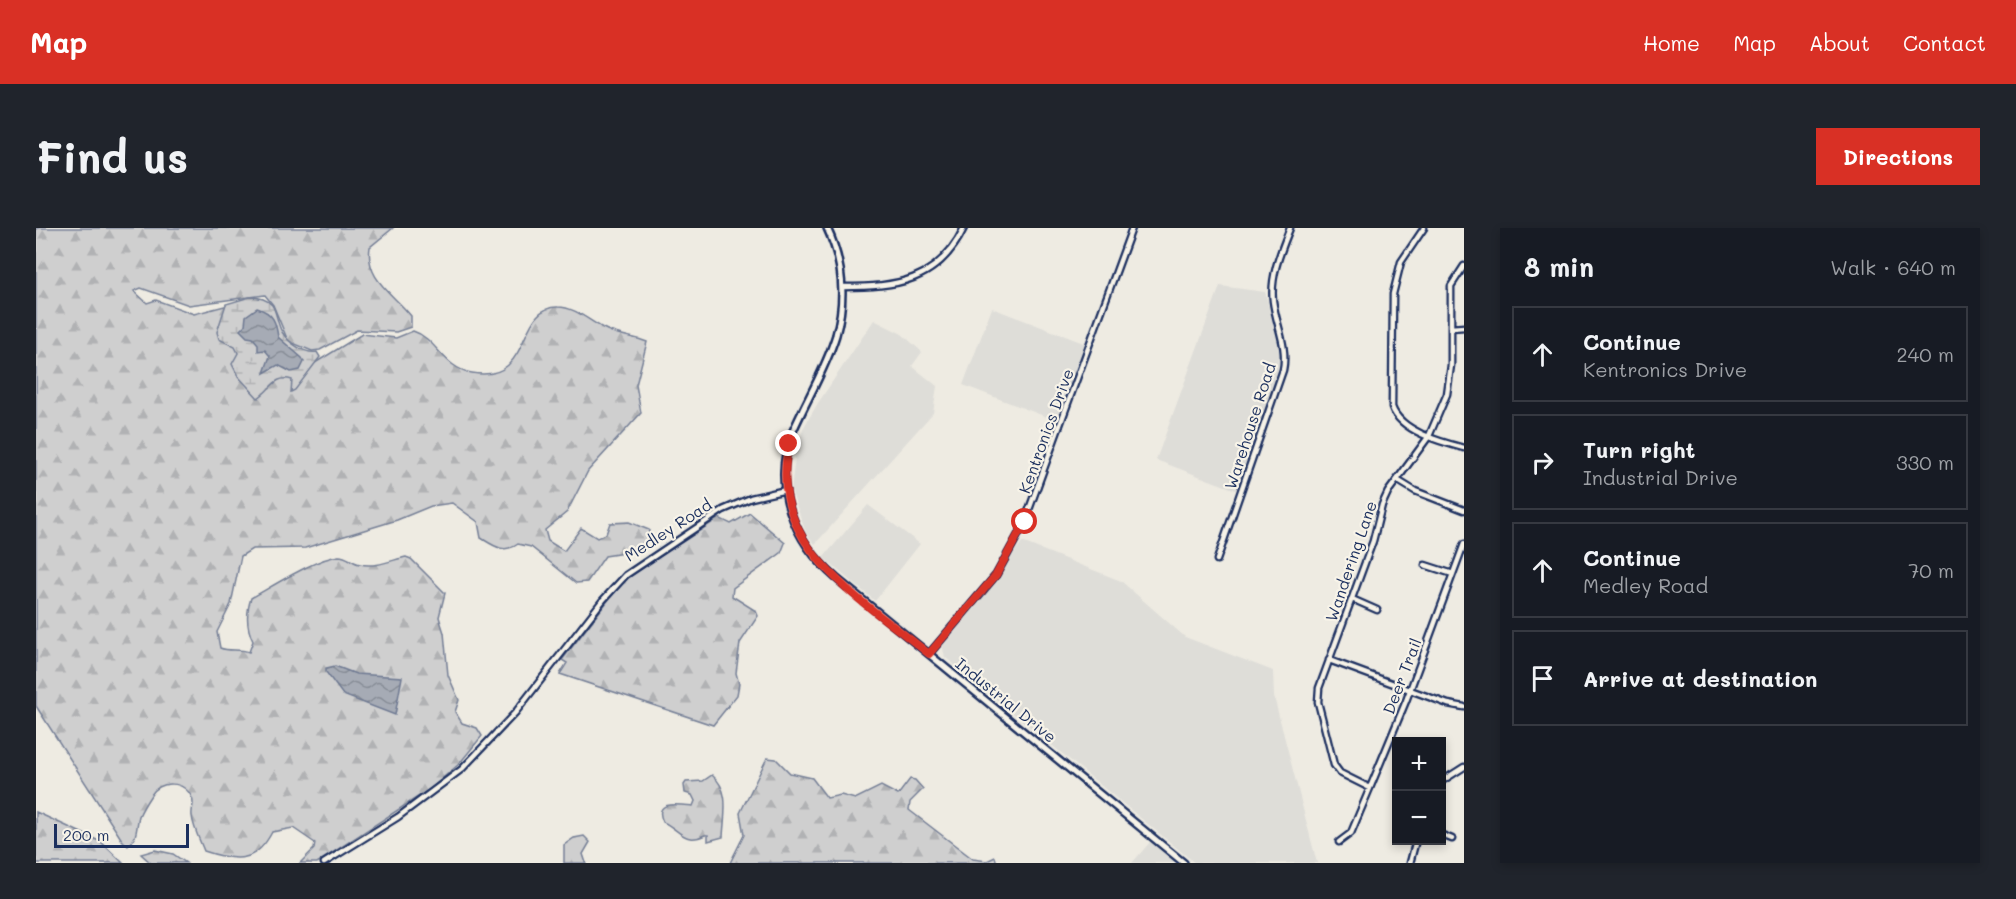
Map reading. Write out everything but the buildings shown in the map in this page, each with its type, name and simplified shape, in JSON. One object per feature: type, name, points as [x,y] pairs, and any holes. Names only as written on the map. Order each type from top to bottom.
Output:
[{"type":"street","points":[[786,490],[785,467],[789,444],[834,341],[843,287],[839,261],[827,228]]},
{"type":"street","points":[[843,287],[884,287],[917,277],[944,258],[964,228]]},
{"type":"street","name":"Kentronics Drive","points":[[929,654],[996,575],[1023,526],[1132,228]]},
{"type":"street","name":"Warehouse Road","points":[[1217,560],[1283,370],[1284,347],[1272,292],[1275,268],[1290,228]]},
{"type":"street","points":[[1424,228],[1401,262],[1393,294],[1392,407],[1399,420],[1430,436],[1464,448]]},
{"type":"street","name":"Wandering Lane","points":[[1370,788],[1340,773],[1333,760],[1318,702],[1319,688],[1373,541],[1382,505],[1397,480],[1430,436],[1449,387],[1451,286],[1464,266]]},
{"type":"street","points":[[1451,328],[1464,327]]},
{"type":"street","points":[[1397,480],[1415,491],[1464,510]]},
{"type":"street","name":"Industrial Drive","points":[[786,490],[789,510],[797,531],[813,557],[1184,863]]},
{"type":"street","name":"Medley Road","points":[[324,863],[407,811],[462,769],[515,713],[603,600],[626,575],[723,510],[751,498],[786,490]]},
{"type":"street","name":"Deer Trail","points":[[1339,842],[1351,833],[1370,788],[1410,690],[1464,544]]},
{"type":"street","points":[[1425,565],[1453,574]]},
{"type":"street","points":[[1352,599],[1377,610]]},
{"type":"street","points":[[1329,660],[1448,704],[1464,707]]},
{"type":"street","points":[[1446,778],[1464,767]]},
{"type":"street","points":[[1446,837],[1452,839]]},
{"type":"street","points":[[1410,863],[1415,845]]},
{"type":"shaded area","points":[[1220,286],[1265,292],[1282,352],[1276,382],[1236,490],[1156,460]]},
{"type":"shaded area","points":[[992,308],[1086,344],[1057,421],[963,385]]},
{"type":"shaded area","points":[[874,320],[902,334],[922,352],[912,366],[937,386],[933,413],[815,544],[806,533],[791,490],[796,449],[804,427],[818,403]]},
{"type":"shaded area","points":[[868,505],[920,544],[875,601],[823,558]]},
{"type":"shaded area","points":[[1022,542],[1121,581],[1185,637],[1273,671],[1274,697],[1317,863],[1195,863],[945,657],[942,645]]},
{"type":"shaded area","points":[[1151,841],[1177,863],[1132,863]]},
{"type":"green space","points":[[36,228],[393,228],[370,247],[370,258],[376,277],[411,316],[411,327],[396,332],[357,330],[320,350],[312,351],[288,341],[273,305],[265,295],[189,305],[141,288],[134,291],[147,303],[156,300],[194,314],[236,303],[315,363],[362,334],[396,338],[413,331],[428,340],[462,370],[472,373],[492,373],[506,367],[515,357],[535,318],[545,310],[558,307],[576,312],[608,331],[647,342],[636,385],[641,413],[588,471],[567,512],[545,530],[548,541],[564,551],[581,528],[597,538],[606,534],[610,523],[629,522],[649,530],[648,537],[637,551],[605,556],[587,582],[576,583],[531,547],[518,544],[504,549],[490,544],[481,538],[478,522],[452,503],[431,506],[397,520],[305,548],[252,549],[241,556],[231,604],[217,632],[220,648],[249,652],[253,641],[248,620],[251,598],[282,580],[307,567],[339,556],[366,565],[406,557],[411,559],[445,593],[439,617],[444,633],[448,675],[459,700],[455,712],[462,723],[477,728],[482,736],[459,764],[430,789],[317,863],[300,863],[314,849],[315,843],[293,828],[272,832],[266,842],[252,855],[236,858],[204,851],[193,820],[192,798],[184,788],[172,784],[160,787],[151,795],[139,816],[134,839],[128,846],[36,706]]},
{"type":"green space","points":[[250,297],[262,298],[270,303],[285,336],[297,347],[317,352],[320,357],[295,390],[291,392],[292,380],[281,379],[258,398],[238,376],[232,364],[238,353],[235,347],[219,339],[217,332],[226,304]]},
{"type":"green space","points":[[750,513],[785,543],[781,553],[733,588],[732,596],[756,611],[758,616],[740,643],[736,673],[739,684],[737,695],[713,725],[560,674],[567,663],[562,660],[624,580],[719,518],[731,524]]},
{"type":"green space","points":[[767,758],[776,759],[790,773],[812,778],[827,798],[841,795],[855,799],[881,786],[898,795],[910,779],[915,780],[923,789],[910,802],[909,810],[973,859],[987,861],[995,857],[997,863],[730,863],[744,835],[740,813]]},
{"type":"green space","points":[[712,775],[722,788],[724,796],[723,837],[708,841],[708,835],[698,838],[687,837],[663,822],[661,810],[664,807],[669,805],[693,806],[695,801],[692,795],[685,793],[686,782],[703,781]]},
{"type":"green space","points":[[36,812],[101,842],[123,863],[36,863]]},
{"type":"green space","points":[[584,836],[590,842],[583,854],[586,863],[564,863],[564,845],[574,838]]},
{"type":"green space","points":[[155,850],[173,854],[186,863],[151,863],[141,854]]},
{"type":"water","points":[[257,308],[271,316],[278,337],[302,358],[304,362],[300,370],[291,372],[278,365],[264,373],[270,356],[265,350],[258,351],[258,344],[253,338],[247,337],[240,330],[245,325],[246,316]]},
{"type":"water","points":[[335,666],[356,674],[402,677],[395,715],[343,695],[326,672],[326,668]]},
{"type":"route","points":[[789,444],[785,467],[787,501],[792,520],[802,541],[823,567],[929,654],[996,575],[1025,522]]}]
